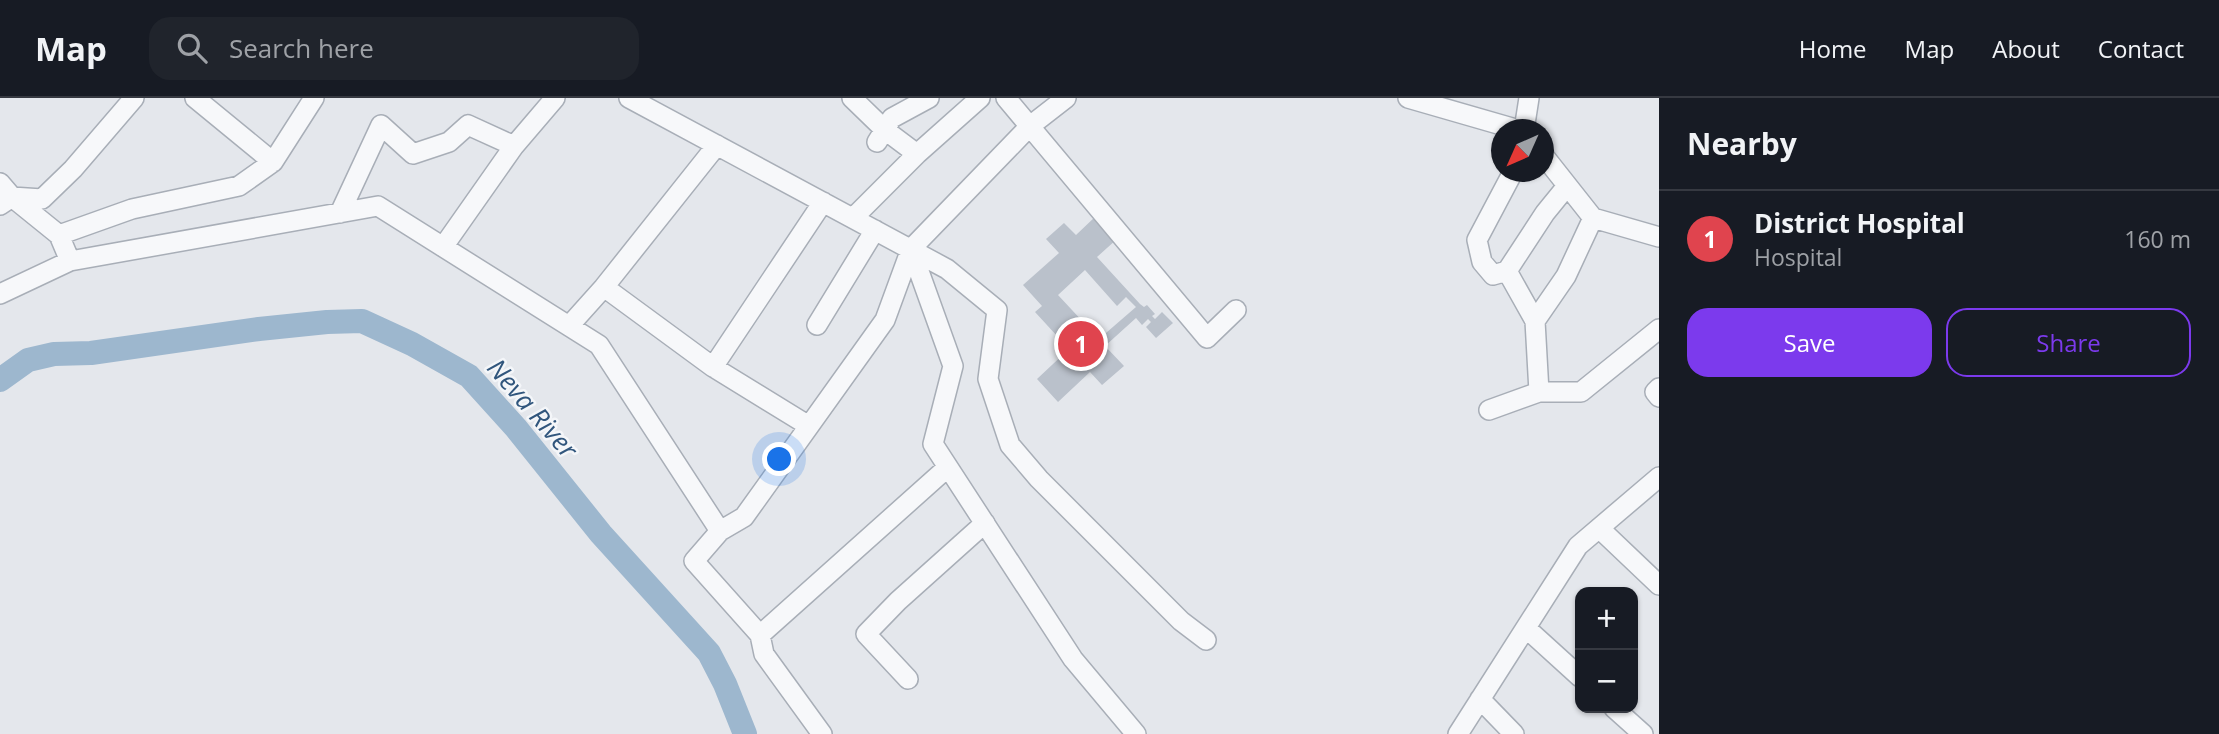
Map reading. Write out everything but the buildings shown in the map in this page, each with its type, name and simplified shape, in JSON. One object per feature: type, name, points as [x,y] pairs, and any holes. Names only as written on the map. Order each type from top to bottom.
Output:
[{"type":"street","points":[[4,195],[42,199],[73,169],[134,98]]},
{"type":"street","points":[[195,98],[273,162]]},
{"type":"street","points":[[60,235],[132,209],[239,186],[273,162],[314,98]]},
{"type":"street","points":[[443,247],[514,146],[555,98]]},
{"type":"street","points":[[629,98],[947,269],[997,310],[988,379],[1010,445],[1039,480],[1181,621],[1206,640]]},
{"type":"street","points":[[852,98],[881,136],[917,154]]},
{"type":"street","points":[[881,136],[892,118],[929,98]]},
{"type":"street","points":[[853,218],[917,154],[980,98]]},
{"type":"street","points":[[1006,98],[1207,338],[1236,310]]},
{"type":"street","points":[[822,734],[764,654],[760,635],[694,561],[720,531],[744,517],[885,320],[911,249],[1030,126],[1066,98]]},
{"type":"street","points":[[1408,98],[1491,122]]},
{"type":"street","points":[[1524,119],[1529,98]]},
{"type":"street","points":[[340,213],[381,125],[413,154],[449,142],[468,125],[514,146]]},
{"type":"street","points":[[569,326],[604,287],[717,145]]},
{"type":"street","points":[[1554,169],[1593,218],[1659,237]]},
{"type":"street","points":[[1508,182],[1477,240],[1482,262],[1493,275],[1507,271],[1545,213],[1567,186]]},
{"type":"street","points":[[4,195],[60,235],[70,261]]},
{"type":"street","points":[[713,367],[823,202]]},
{"type":"street","points":[[0,294],[70,261],[378,206],[599,345],[720,531]]},
{"type":"street","points":[[1535,321],[1566,276],[1593,218]]},
{"type":"street","points":[[817,325],[875,230]]},
{"type":"street","points":[[911,249],[953,366],[933,444],[1073,659],[1136,734]]},
{"type":"street","points":[[1507,271],[1535,321],[1539,392]]},
{"type":"street","points":[[604,287],[713,367],[809,426]]},
{"type":"street","points":[[1489,410],[1539,392],[1581,392],[1659,329]]},
{"type":"street","points":[[1659,388],[1655,392],[1659,397]]},
{"type":"street","points":[[760,635],[948,467]]},
{"type":"street","points":[[1458,734],[1578,546],[1658,480]]},
{"type":"street","points":[[908,679],[866,634],[898,601],[985,523]]},
{"type":"street","points":[[1599,528],[1659,584]]},
{"type":"street","points":[[1526,628],[1575,672]]},
{"type":"street","points":[[1480,699],[1514,734]]},
{"type":"street","points":[[1620,713],[1643,734]]},
{"type":"waterway","name":"Neva River","points":[[0,380],[28,360],[54,354],[91,353],[327,322],[362,321],[412,344],[469,376],[516,428],[601,534],[709,653],[745,734]]},
{"type":"place","name":"District Hospital","points":[[1081,344]]}]
